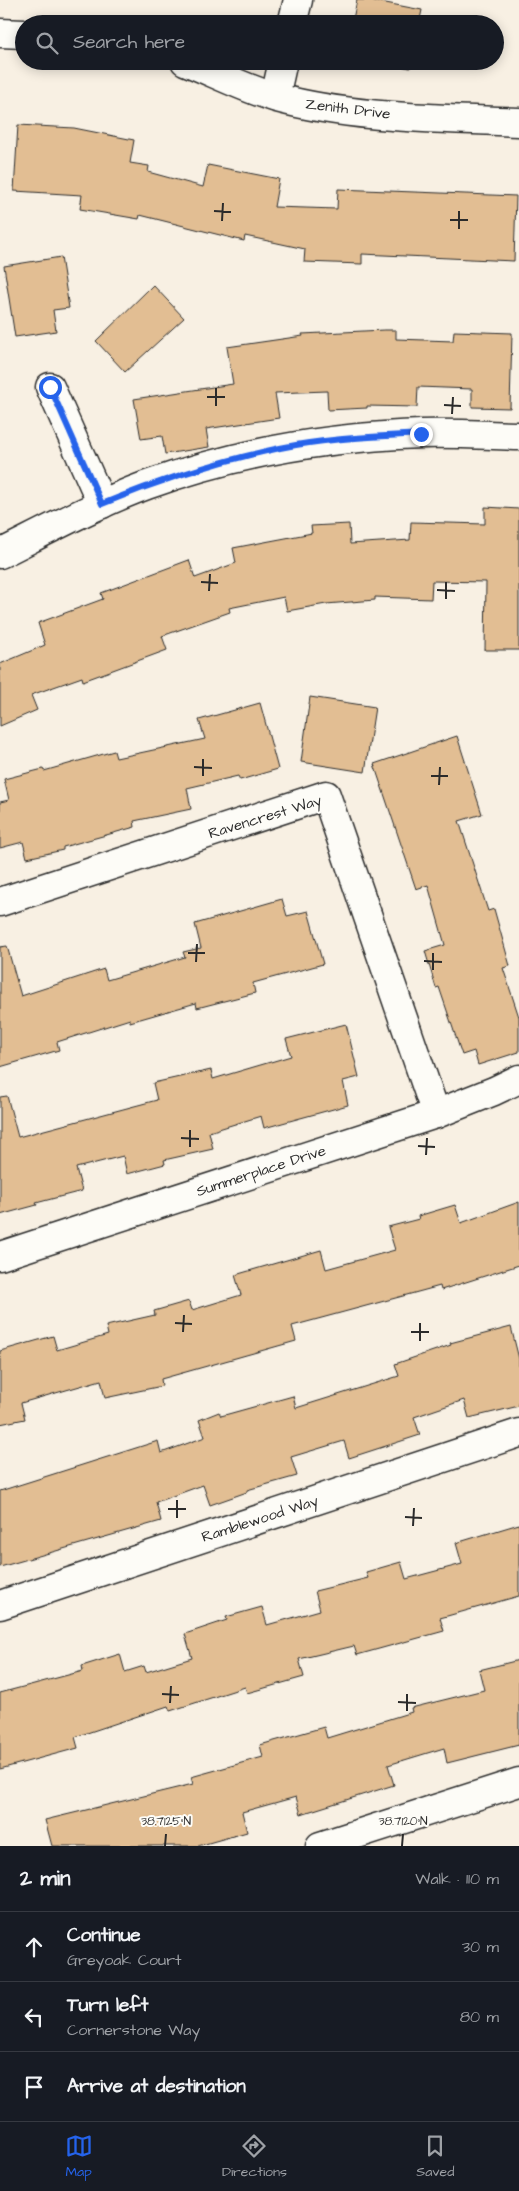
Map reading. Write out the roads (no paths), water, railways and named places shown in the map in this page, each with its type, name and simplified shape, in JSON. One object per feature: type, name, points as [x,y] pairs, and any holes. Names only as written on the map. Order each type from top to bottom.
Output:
[{"type":"street","points":[[294,15],[298,0]]},
{"type":"street","points":[[0,33],[15,34]]},
{"type":"street","name":"Zenith Drive","points":[[208,70],[275,97],[358,113],[519,122]]},
{"type":"street","points":[[275,97],[281,70]]},
{"type":"street","points":[[50,387],[102,504]]},
{"type":"street","points":[[0,554],[102,504],[146,486],[199,468],[282,448],[337,440],[421,434],[519,436]]},
{"type":"street","name":"Ravencrest Way","points":[[0,902],[326,795],[436,1114]]},
{"type":"street","name":"Summerplace Drive","points":[[0,1256],[436,1114],[494,1092],[519,1079]]},
{"type":"street","name":"Ramblewood Way","points":[[0,1605],[519,1433]]},
{"type":"street","points":[[320,1846],[519,1782]]}]
